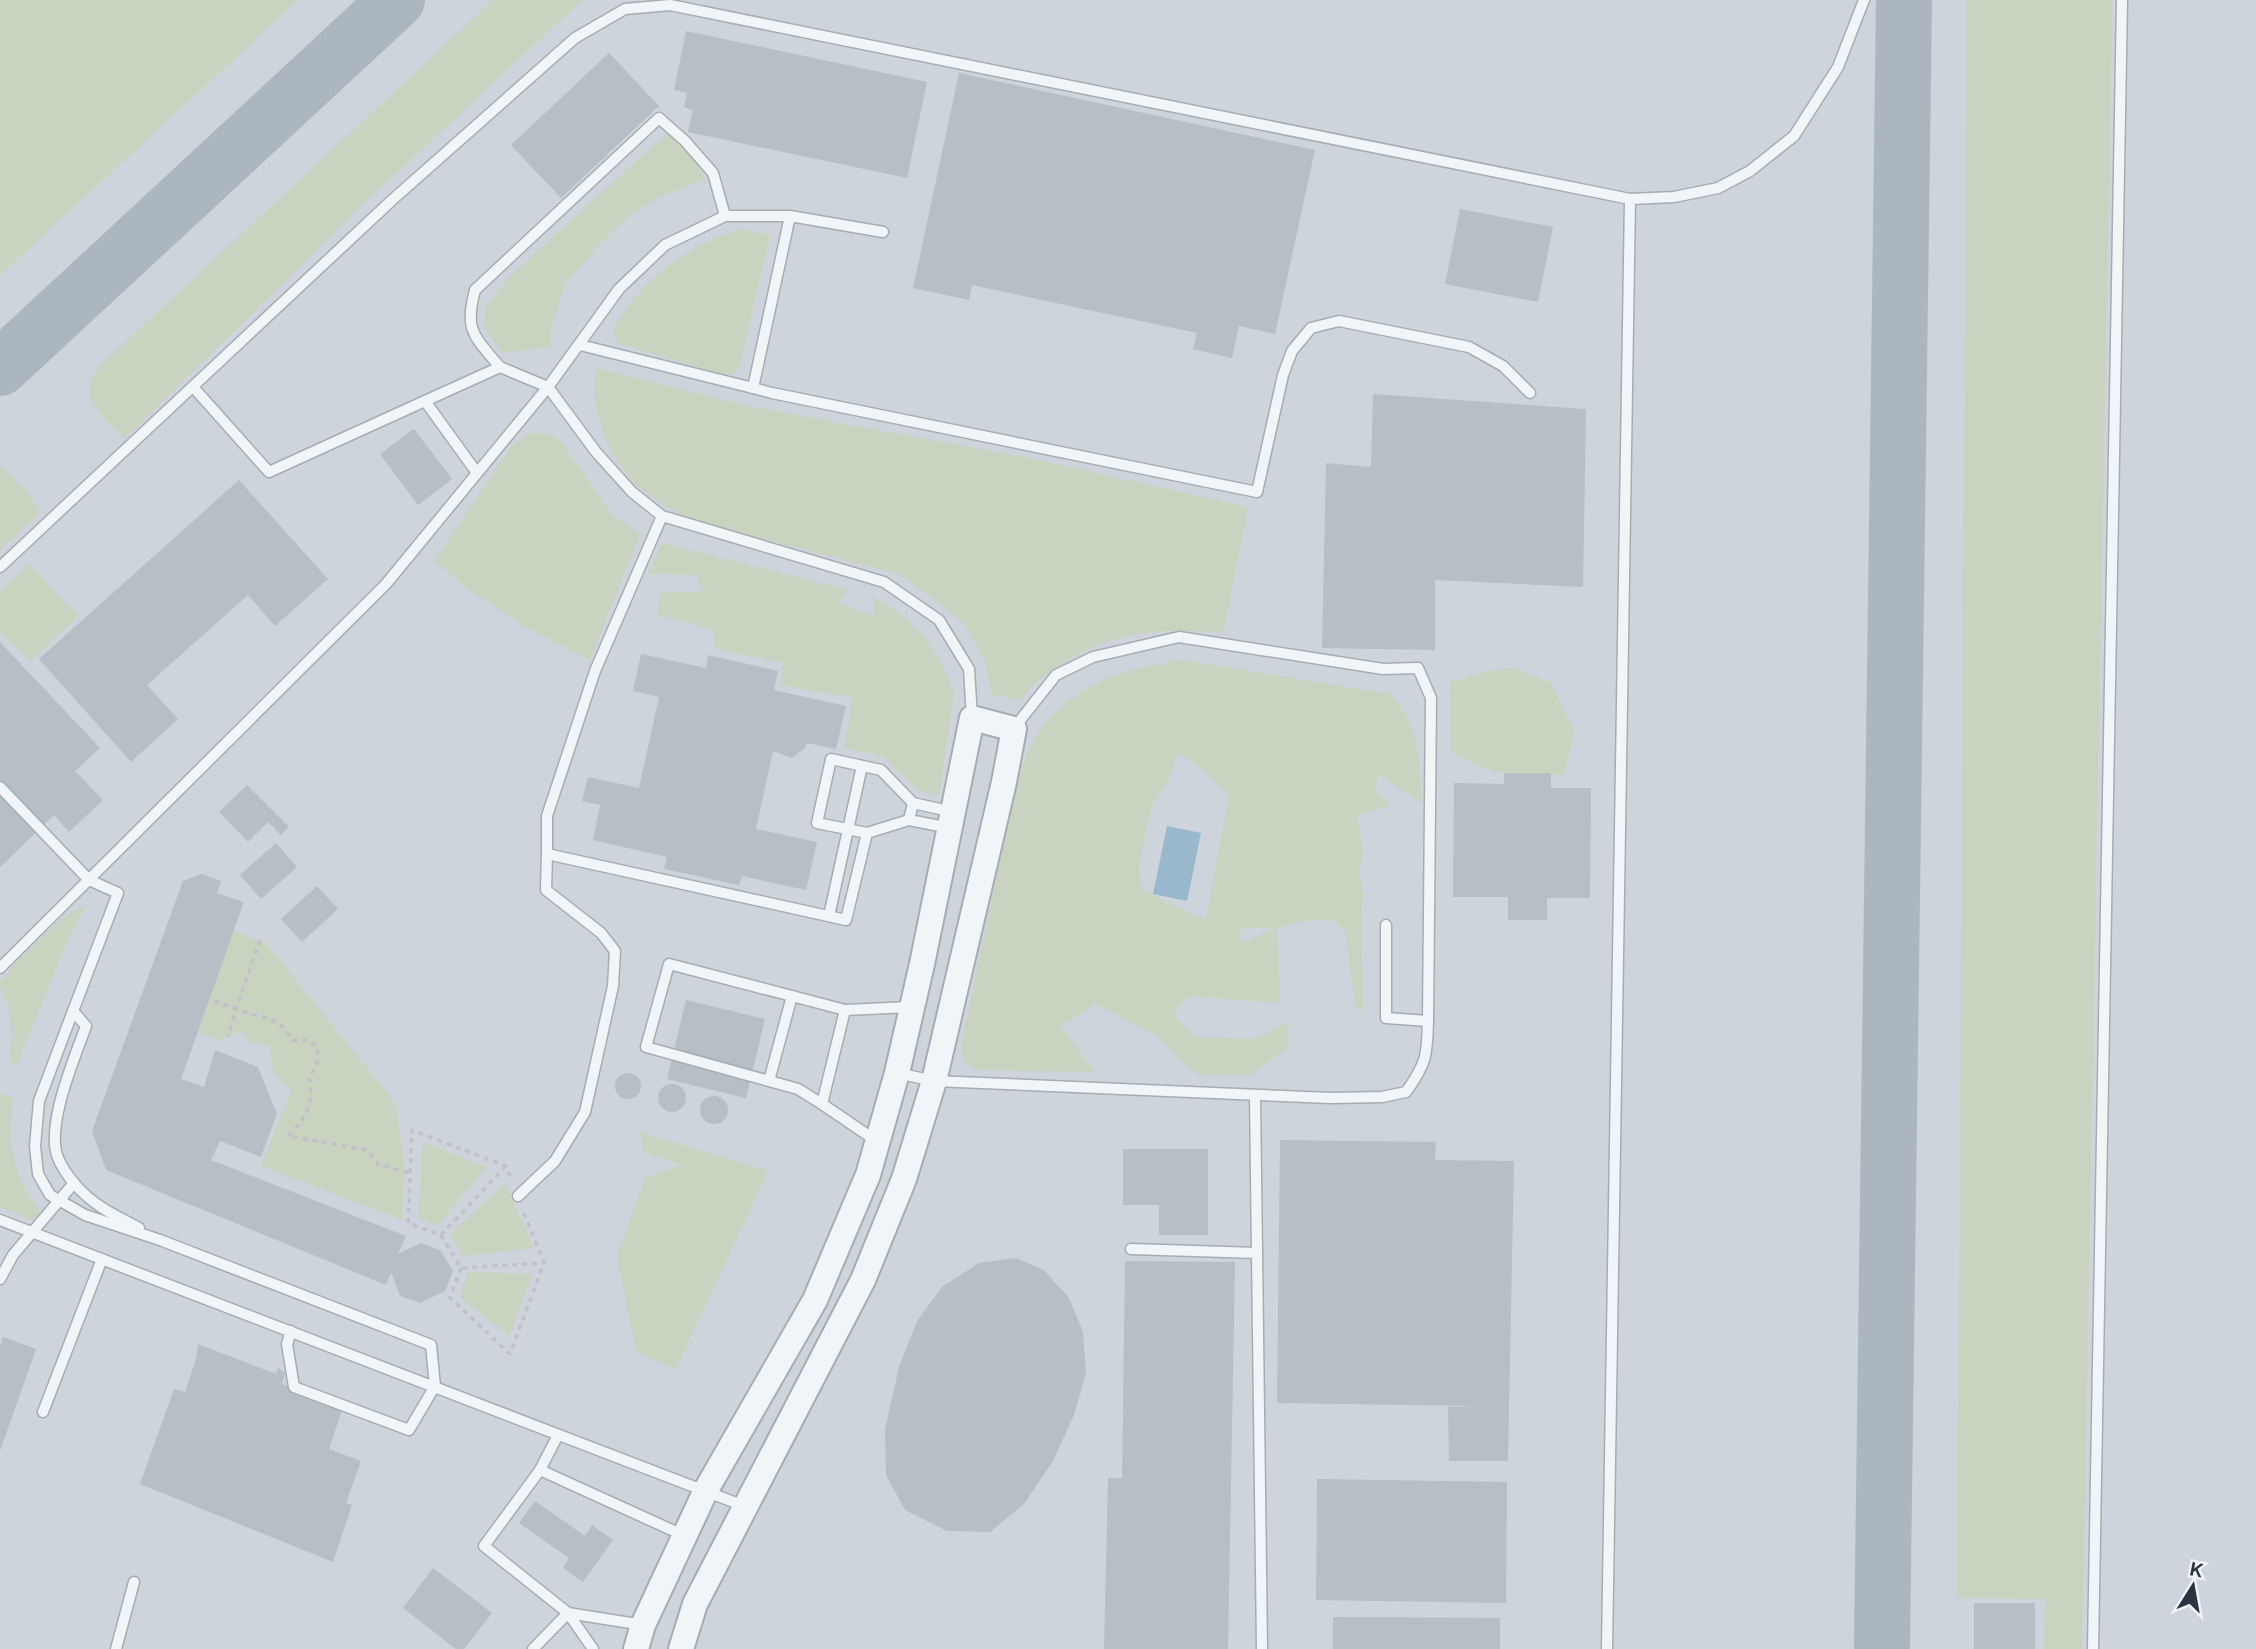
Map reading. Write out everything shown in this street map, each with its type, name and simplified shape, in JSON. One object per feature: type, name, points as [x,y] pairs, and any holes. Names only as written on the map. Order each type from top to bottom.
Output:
[{"type":"street","points":[[636,1649],[643,1625],[706,1490],[815,1300],[867,1175],[897,1073],[972,718],[1014,729],[998,809],[934,1081],[904,1179],[863,1280],[695,1604],[681,1649]]},
{"type":"lane","points":[[0,567],[391,201],[575,38],[625,9],[670,5],[1630,200],[1674,197],[1718,188],[1750,171],[1794,136],[1838,67],[1864,0]]},
{"type":"lane","points":[[2093,1649],[2122,0]]},
{"type":"lane","points":[[725,216],[713,173],[685,141],[659,118],[475,290],[468,315],[476,339],[500,367],[548,387],[596,452],[632,492],[662,516],[884,582],[939,620],[968,670],[972,718]]},
{"type":"lane","points":[[1607,1649],[1630,200]]},
{"type":"lane","points":[[0,968],[386,584],[548,387],[619,289],[665,245],[725,216],[790,216],[883,232]]},
{"type":"lane","points":[[753,388],[790,216]]},
{"type":"lane","points":[[580,345],[753,388],[1257,492],[1283,375],[1292,351],[1311,328],[1339,321],[1469,347],[1503,366],[1530,393]]},
{"type":"lane","points":[[192,387],[269,472],[500,367]]},
{"type":"lane","points":[[425,401],[477,473]]},
{"type":"lane","points":[[518,1196],[555,1161],[585,1112],[613,986],[615,951],[601,933],[546,890],[547,816],[595,671],[662,516]]},
{"type":"lane","points":[[897,1073],[934,1081],[1356,1098],[1382,1097],[1406,1092],[1420,1073],[1427,1054],[1431,698],[1418,668],[1383,669],[1179,637],[1093,657],[1056,675],[1014,729]]},
{"type":"lane","points":[[831,759],[881,770],[913,803],[952,820],[909,820],[867,833],[817,823],[831,759]]},
{"type":"lane","points":[[829,916],[862,766]]},
{"type":"lane","points":[[0,787],[89,880],[118,893],[39,1101],[35,1146],[38,1174],[50,1195],[58,1202],[85,1215],[160,1240],[431,1345],[435,1386],[409,1430],[294,1387],[287,1344],[291,1331]]},
{"type":"lane","points":[[909,820],[913,803]]},
{"type":"lane","points":[[547,854],[846,920],[867,833]]},
{"type":"lane","points":[[1386,925],[1385,1018],[1428,1021]]},
{"type":"lane","points":[[877,1141],[797,1089],[646,1047],[669,964],[845,1010],[912,1007]]},
{"type":"lane","points":[[769,1081],[792,996]]},
{"type":"lane","points":[[822,1104],[845,1010]]},
{"type":"lane","points":[[73,1011],[86,1026],[61,1096],[56,1134],[57,1156],[74,1183],[99,1206],[160,1240]]},
{"type":"lane","points":[[1255,1096],[1262,1649]]},
{"type":"lane","points":[[0,1279],[13,1255],[74,1183]]},
{"type":"lane","points":[[0,1220],[745,1506]]},
{"type":"lane","points":[[1131,1249],[1257,1253]]},
{"type":"lane","points":[[43,1412],[103,1259]]},
{"type":"lane","points":[[558,1435],[540,1470],[484,1546],[568,1613],[593,1649]]},
{"type":"lane","points":[[540,1470],[685,1536]]},
{"type":"lane","points":[[116,1649],[134,1582]]},
{"type":"lane","points":[[568,1613],[643,1625]]},
{"type":"lane","points":[[533,1649],[568,1613]]},
{"type":"path","points":[[228,1037],[260,940]]},
{"type":"path","points":[[214,1001],[253,1017],[268,1017],[280,1023],[293,1041],[306,1040],[316,1045],[319,1056],[316,1068],[309,1077],[312,1091],[308,1109],[299,1125],[288,1136],[367,1150],[378,1164],[410,1173]]},
{"type":"path","points":[[412,1130],[506,1166],[544,1263],[510,1354],[450,1298],[461,1268],[441,1235],[408,1223],[412,1130]]},
{"type":"path","points":[[441,1235],[506,1166]]},
{"type":"path","points":[[461,1268],[544,1263]]},
{"type":"shaded area","points":[[0,0],[2256,0],[2256,1649],[0,1649]]},
{"type":"green space","points":[[0,0],[298,0],[0,275]]},
{"type":"green space","points":[[493,0],[582,0],[359,208],[124,439],[104,419],[93,403],[90,385],[98,369]]},
{"type":"green space","points":[[1967,0],[2112,0],[2082,1649],[2044,1649],[2045,1599],[1957,1598]]},
{"type":"green space","points":[[667,133],[697,162],[705,180],[663,195],[629,216],[598,246],[565,283],[551,328],[550,347],[503,353],[483,326],[486,306],[511,275]]},
{"type":"green space","points":[[739,229],[770,235],[739,366],[734,373],[723,375],[617,343],[613,329],[651,280],[700,245]]},
{"type":"green space","points":[[596,368],[754,407],[1029,458],[1248,507],[1223,633],[1154,632],[1109,641],[1067,660],[1037,682],[1022,700],[992,695],[985,661],[965,625],[936,600],[898,574],[691,520],[645,492],[622,468],[607,442],[595,397]]},
{"type":"green space","points":[[530,433],[550,434],[562,443],[612,515],[640,534],[590,660],[527,628],[466,588],[435,561],[511,447]]},
{"type":"green space","points":[[0,467],[27,491],[40,513],[0,550]]},
{"type":"green space","points":[[662,543],[848,590],[838,603],[876,617],[872,596],[901,615],[925,638],[940,661],[954,693],[939,796],[919,791],[882,756],[844,748],[853,698],[780,685],[783,663],[715,649],[713,630],[657,616],[660,593],[703,591],[697,575],[648,574]]},
{"type":"green space","points":[[28,564],[78,615],[30,662],[0,632],[0,592]]},
{"type":"green space","points":[[1182,660],[1390,694],[1408,721],[1419,759],[1422,804],[1379,774],[1374,787],[1390,805],[1357,815],[1363,852],[1359,873],[1363,894],[1363,1012],[1356,1008],[1345,931],[1331,919],[1304,921],[1277,928],[1280,1003],[1188,996],[1172,1016],[1196,1037],[1254,1039],[1288,1022],[1288,1047],[1251,1075],[1199,1075],[1154,1034],[1095,1004],[1060,1026],[1095,1072],[977,1070],[965,1062],[961,1046],[1013,797],[1028,753],[1037,734],[1049,719],[1078,694],[1126,672]],"holes":[[[1178,753],[1204,770],[1229,796],[1206,919],[1141,889],[1139,861],[1152,805],[1168,781]],[[1241,928],[1275,928],[1240,943]]]},
{"type":"green space","points":[[1513,668],[1550,682],[1574,732],[1562,775],[1504,773],[1481,768],[1451,751],[1450,682],[1484,672]]},
{"type":"green space","points":[[86,905],[67,941],[17,1064],[9,1062],[12,1033],[8,1005],[0,982],[17,961],[66,915]]},
{"type":"green space","points":[[233,931],[266,943],[396,1104],[404,1164],[402,1220],[261,1166],[291,1091],[273,1072],[270,1047],[250,1042],[241,1031],[218,1040],[197,1031]]},
{"type":"green space","points":[[0,1093],[13,1099],[13,1158],[22,1183],[40,1212],[31,1220],[0,1207]]},
{"type":"green space","points":[[640,1132],[768,1171],[675,1370],[636,1351],[617,1256],[645,1178],[681,1165],[643,1152]]},
{"type":"green space","points":[[423,1142],[486,1167],[437,1226],[418,1218]]},
{"type":"green space","points":[[505,1184],[534,1248],[463,1256],[450,1234]]},
{"type":"green space","points":[[468,1272],[532,1274],[509,1336],[460,1297]]},
{"type":"water","points":[[1167,826],[1201,833],[1187,901],[1153,894]]},
{"type":"building","points":[[686,31],[927,82],[907,178],[688,132],[693,110],[684,107],[687,93],[674,90]]},
{"type":"building","points":[[609,53],[659,106],[561,198],[511,145]]},
{"type":"building","points":[[959,73],[1315,150],[1275,334],[1239,326],[1232,358],[1193,349],[1197,333],[972,285],[969,300],[913,288]]},
{"type":"building","points":[[1460,209],[1553,227],[1538,302],[1445,284]]},
{"type":"building","points":[[1373,394],[1586,409],[1583,587],[1435,580],[1435,650],[1322,648],[1326,463],[1371,467]]},
{"type":"building","points":[[414,429],[452,479],[418,505],[380,454]]},
{"type":"building","points":[[239,480],[328,579],[275,626],[248,595],[147,685],[178,719],[131,762],[39,659]]},
{"type":"building","points":[[0,642],[100,748],[75,771],[103,800],[69,832],[54,815],[0,867]]},
{"type":"building","points":[[641,654],[706,668],[708,655],[778,671],[774,690],[846,706],[836,749],[807,743],[805,748],[792,758],[773,751],[756,829],[817,842],[806,890],[742,876],[739,885],[664,869],[667,857],[593,840],[600,805],[582,801],[588,777],[639,788],[659,697],[633,691]]},
{"type":"building","points":[[1504,773],[1551,773],[1551,788],[1591,788],[1590,898],[1547,898],[1547,920],[1508,920],[1508,897],[1453,897],[1454,783],[1504,784]]},
{"type":"building","points":[[247,785],[289,827],[281,835],[268,822],[248,842],[219,812]]},
{"type":"building","points":[[276,843],[297,867],[261,899],[240,875]]},
{"type":"building","points":[[201,874],[221,881],[217,893],[244,902],[181,1079],[204,1087],[215,1050],[258,1067],[277,1114],[261,1157],[220,1141],[211,1160],[406,1236],[398,1254],[421,1243],[440,1250],[453,1271],[445,1291],[420,1303],[400,1296],[391,1272],[386,1285],[106,1170],[92,1131],[183,881]]},
{"type":"building","points":[[317,886],[338,909],[302,942],[281,919]]},
{"type":"building","points":[[686,1000],[765,1019],[746,1098],[667,1079]]},
{"type":"building","points":[[628,1073],[637,1077],[641,1086],[637,1095],[628,1099],[619,1095],[615,1086],[619,1077]]},
{"type":"building","points":[[672,1084],[682,1088],[686,1098],[682,1108],[672,1112],[662,1108],[658,1098],[662,1088]]},
{"type":"building","points":[[714,1096],[724,1100],[728,1110],[724,1120],[714,1124],[704,1120],[700,1110],[704,1100]]},
{"type":"building","points":[[1280,1140],[1436,1142],[1435,1160],[1514,1161],[1508,1461],[1449,1461],[1448,1407],[1474,1406],[1277,1403]]},
{"type":"building","points":[[1123,1149],[1208,1149],[1208,1235],[1159,1235],[1159,1205],[1123,1205]]},
{"type":"building","points":[[1016,1258],[1044,1270],[1069,1298],[1083,1332],[1086,1373],[1074,1415],[1053,1461],[1024,1504],[990,1532],[947,1531],[905,1510],[886,1475],[885,1429],[899,1367],[917,1321],[942,1287],[979,1263]]},
{"type":"building","points":[[1125,1261],[1235,1262],[1228,1649],[1104,1649],[1108,1478],[1122,1478]]},
{"type":"building","points":[[3,1337],[36,1349],[0,1451],[0,1347]]},
{"type":"building","points":[[198,1344],[276,1374],[278,1368],[285,1373],[282,1384],[342,1410],[329,1449],[361,1461],[346,1503],[352,1505],[333,1562],[140,1484],[174,1389],[185,1392]]},
{"type":"building","points":[[1317,1479],[1507,1482],[1506,1603],[1316,1600]]},
{"type":"building","points":[[535,1501],[585,1536],[592,1525],[613,1540],[583,1582],[563,1568],[569,1558],[519,1523]]},
{"type":"building","points":[[433,1568],[492,1613],[464,1649],[456,1649],[403,1608]]},
{"type":"building","points":[[1974,1603],[2035,1603],[2035,1649],[1974,1649]]},
{"type":"building","points":[[1333,1617],[1500,1618],[1500,1649],[1333,1649]]},
{"type":"taxiway","points":[[0,368],[397,0]]},
{"type":"taxiway","points":[[1882,1645],[1904,0]]}]
